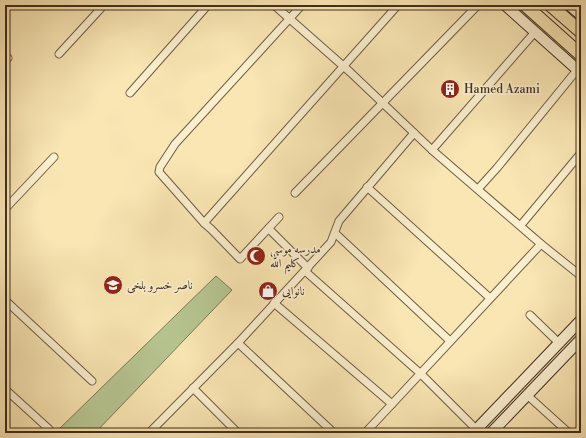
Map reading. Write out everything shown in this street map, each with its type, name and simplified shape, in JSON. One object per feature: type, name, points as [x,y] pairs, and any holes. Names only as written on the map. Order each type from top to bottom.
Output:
[{"type":"main road","points":[[505,5],[579,72]]},
{"type":"main road","points":[[525,5],[581,55]]},
{"type":"main road","points":[[550,5],[581,32]]},
{"type":"main road","points":[[569,5],[581,15]]},
{"type":"main road","points":[[475,431],[581,320]]},
{"type":"main road","points":[[491,433],[581,340]]},
{"type":"street","points":[[59,54],[104,5]]},
{"type":"street","points":[[130,93],[208,5]]},
{"type":"street","points":[[274,5],[344,66],[432,150],[521,225],[541,244],[581,276]]},
{"type":"street","points":[[279,218],[240,259],[204,223],[159,172],[160,167],[176,144],[302,5]]},
{"type":"street","points":[[204,223],[398,5]]},
{"type":"street","points":[[295,194],[478,5]]},
{"type":"street","points":[[432,150],[535,32]]},
{"type":"street","points":[[478,189],[579,72]]},
{"type":"street","points":[[151,432],[238,343],[331,242],[336,233],[339,220],[414,133]]},
{"type":"street","points":[[521,225],[581,153]]},
{"type":"street","points":[[5,209],[54,156]]},
{"type":"street","points":[[367,187],[490,298]]},
{"type":"street","points":[[269,229],[307,269],[421,374],[475,431]]},
{"type":"street","points":[[336,233],[450,341]]},
{"type":"street","points":[[365,433],[541,244]]},
{"type":"street","points":[[5,300],[92,381]]},
{"type":"street","points":[[274,303],[392,404]]},
{"type":"street","points":[[530,315],[559,343]]},
{"type":"street","points":[[238,343],[334,433]]},
{"type":"street","points":[[193,388],[238,433]]},
{"type":"street","points":[[5,389],[49,429]]},
{"type":"street","points":[[527,395],[569,433]]},
{"type":"green space","points":[[216,276],[232,290],[95,433],[55,433]]},
{"type":"place","name":"Hamed Azami","points":[[450,89]]},
{"type":"place","name":"مدرسه موسی کلیم الله","points":[[256,256]]},
{"type":"place","name":"ناصر خسرو بلخی","points":[[113,285]]},
{"type":"place","name":"نانوایی","points":[[268,291]]}]
